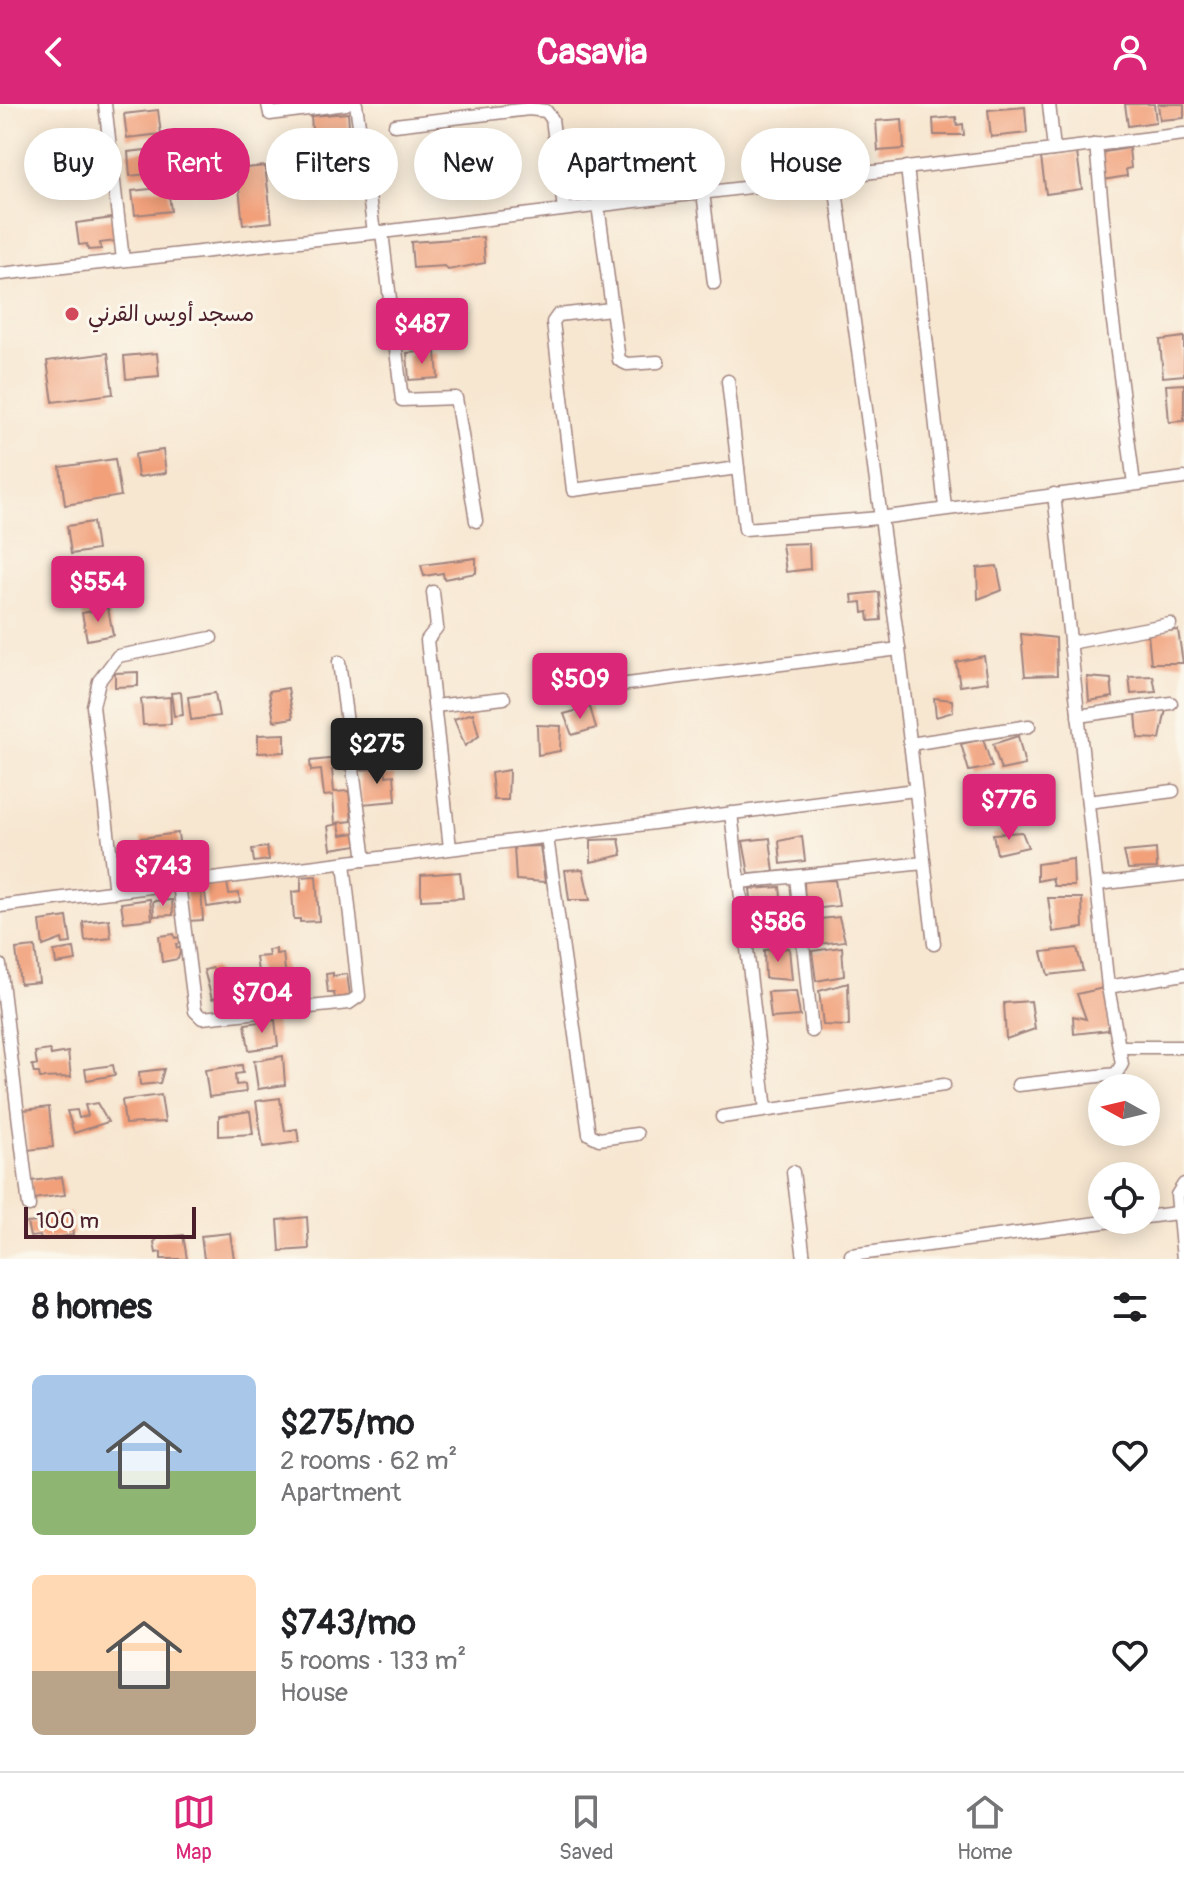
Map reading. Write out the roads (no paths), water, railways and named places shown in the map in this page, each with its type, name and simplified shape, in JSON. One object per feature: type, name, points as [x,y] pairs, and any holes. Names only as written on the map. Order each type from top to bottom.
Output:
[{"type":"street","points":[[105,104],[123,260]]},
{"type":"street","points":[[268,104],[270,114],[346,104]]},
{"type":"street","points":[[356,104],[402,400],[456,398],[476,521]]},
{"type":"street","points":[[1049,104],[1054,149]]},
{"type":"street","points":[[395,125],[529,109],[546,111],[552,119],[564,209]]},
{"type":"street","points":[[870,172],[1184,134]]},
{"type":"street","points":[[1096,144],[1112,314],[1134,484]]},
{"type":"street","points":[[907,167],[945,507]]},
{"type":"street","points":[[0,274],[638,200]]},
{"type":"street","points":[[704,200],[714,283]]},
{"type":"street","points":[[837,200],[899,649],[934,944]]},
{"type":"street","points":[[598,205],[619,360],[627,364],[658,362]]},
{"type":"street","points":[[611,309],[558,315],[553,322],[573,490],[738,468]]},
{"type":"street","points":[[728,381],[745,529],[879,518],[1184,478]]},
{"type":"street","points":[[1018,1085],[1116,1074],[1122,1064],[1108,987],[1054,494]]},
{"type":"street","points":[[433,592],[437,627],[427,640],[450,848]]},
{"type":"street","points":[[1070,643],[1170,624]]},
{"type":"street","points":[[115,892],[103,810],[93,706],[95,692],[118,656],[211,638]]},
{"type":"street","points":[[604,687],[899,649]]},
{"type":"street","points":[[339,662],[365,860]]},
{"type":"street","points":[[435,706],[504,698]]},
{"type":"street","points":[[1078,716],[1171,703]]},
{"type":"street","points":[[910,744],[1029,726]]},
{"type":"street","points":[[0,906],[915,790]]},
{"type":"street","points":[[1088,802],[1173,791]]},
{"type":"street","points":[[731,813],[766,1110]]},
{"type":"street","points":[[547,837],[589,1134],[599,1139],[637,1134]]},
{"type":"street","points":[[179,884],[195,1011],[202,1018],[349,1003],[359,996],[344,863]]},
{"type":"street","points":[[740,882],[924,863]]},
{"type":"street","points":[[1097,884],[1184,874]]},
{"type":"street","points":[[796,877],[812,1031]]},
{"type":"street","points":[[0,965],[29,1206]]},
{"type":"street","points":[[1108,987],[1184,974]]},
{"type":"street","points":[[1120,1047],[1184,1047]]},
{"type":"street","points":[[722,1117],[944,1085]]},
{"type":"street","points":[[793,1172],[804,1259]]},
{"type":"street","points":[[1183,1259],[1177,1195],[1184,1184]]},
{"type":"street","points":[[1160,1215],[1177,1213]]},
{"type":"street","points":[[851,1255],[1088,1224]]},
{"type":"place","name":"مسجد أويس القرني","points":[[72,314]]}]
